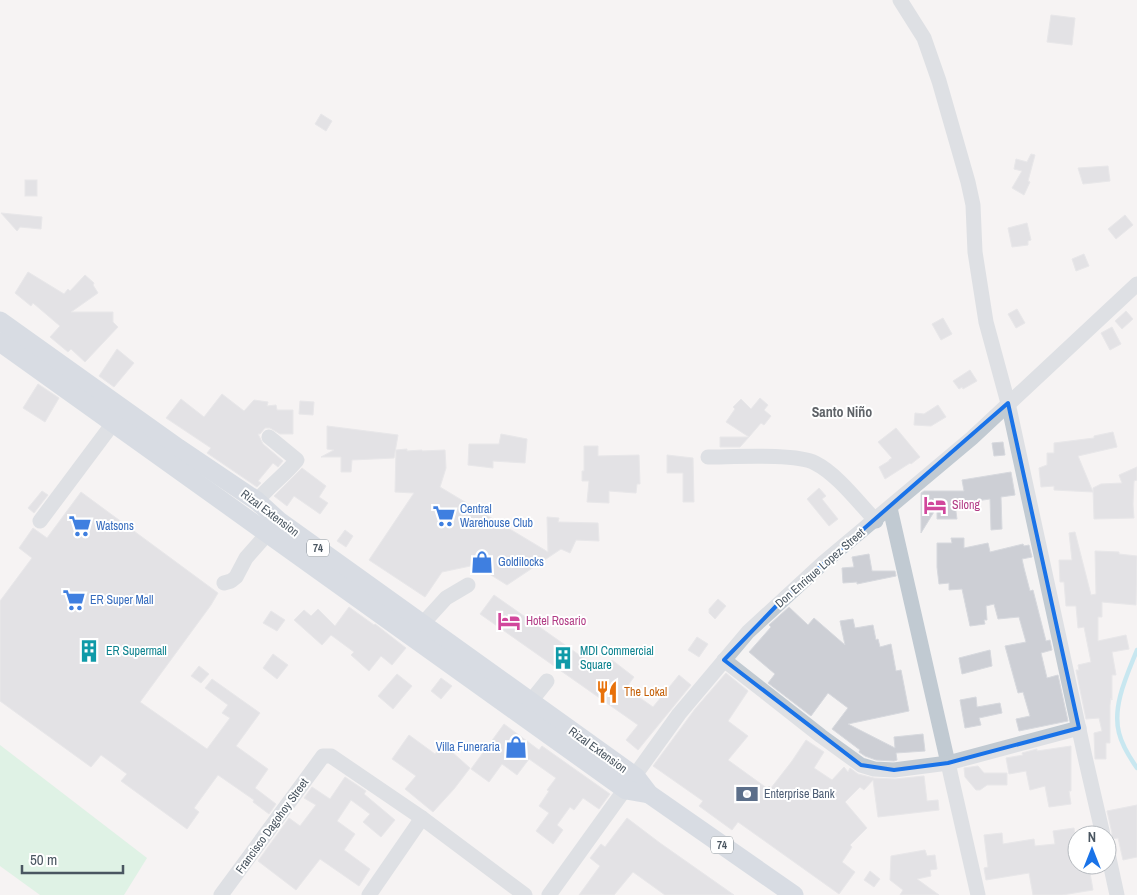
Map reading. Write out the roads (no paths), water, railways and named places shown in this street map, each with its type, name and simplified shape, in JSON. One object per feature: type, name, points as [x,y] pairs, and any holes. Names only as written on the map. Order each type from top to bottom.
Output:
[{"type":"main road","name":"Rizal Extension","points":[[0,321],[118,416],[178,448],[257,501],[274,527]]},
{"type":"main road","name":"Rizal Extension","points":[[0,342],[118,416],[418,629],[631,784]]},
{"type":"main road","name":"Rizal Extension","points":[[434,641],[531,701],[631,784]]},
{"type":"main road","name":"74","points":[[631,784],[649,794],[794,895]]},
{"type":"street","points":[[900,0],[924,38],[940,81],[968,182],[973,205],[975,252],[986,322],[1008,403],[1102,825]]},
{"type":"street","name":"Don Enrique Lopez Street","points":[[549,895],[680,714],[748,632],[781,601],[972,438],[1137,284]]},
{"type":"street","points":[[40,521],[118,416]]},
{"type":"street","points":[[257,501],[269,486],[290,469],[297,460],[269,437]]},
{"type":"street","points":[[708,458],[799,457],[814,462],[831,474],[876,520]]},
{"type":"street","points":[[890,508],[978,895]]},
{"type":"street","points":[[224,583],[236,577],[246,558],[274,527]]},
{"type":"street","points":[[418,629],[446,598],[468,585]]},
{"type":"street","points":[[724,660],[821,736],[861,765],[874,769],[894,770],[948,763],[1079,728]]},
{"type":"street","points":[[531,701],[547,681]]},
{"type":"street","name":"Francisco Dagohoy Street","points":[[221,895],[323,756],[331,756],[422,818]]},
{"type":"street","points":[[369,895],[422,818],[525,895]]},
{"type":"street","points":[[1113,875],[1117,895]]},
{"type":"waterway","points":[[1137,650],[1122,691],[1117,712],[1117,723],[1122,742],[1137,768]]},
{"type":"place","name":"Silong","points":[[935,505]]},
{"type":"place","name":"Central Warehouse Club","points":[[444,516]]},
{"type":"place","name":"Watsons","points":[[80,526]]},
{"type":"place","name":"Goldilocks","points":[[482,562]]},
{"type":"place","name":"ER Super Mall","points":[[74,600]]},
{"type":"place","name":"Hotel Rosario","points":[[509,621]]},
{"type":"place","name":"ER Supermall","points":[[89,651]]},
{"type":"place","name":"MDI Commercial Square","points":[[563,658]]},
{"type":"place","name":"The Lokal","points":[[607,692]]},
{"type":"place","name":"Villa Funeraria","points":[[516,747]]},
{"type":"place","name":"Enterprise Bank","points":[[747,794]]},
{"type":"district","name":"Santo Niño","points":[[842,412]]}]
